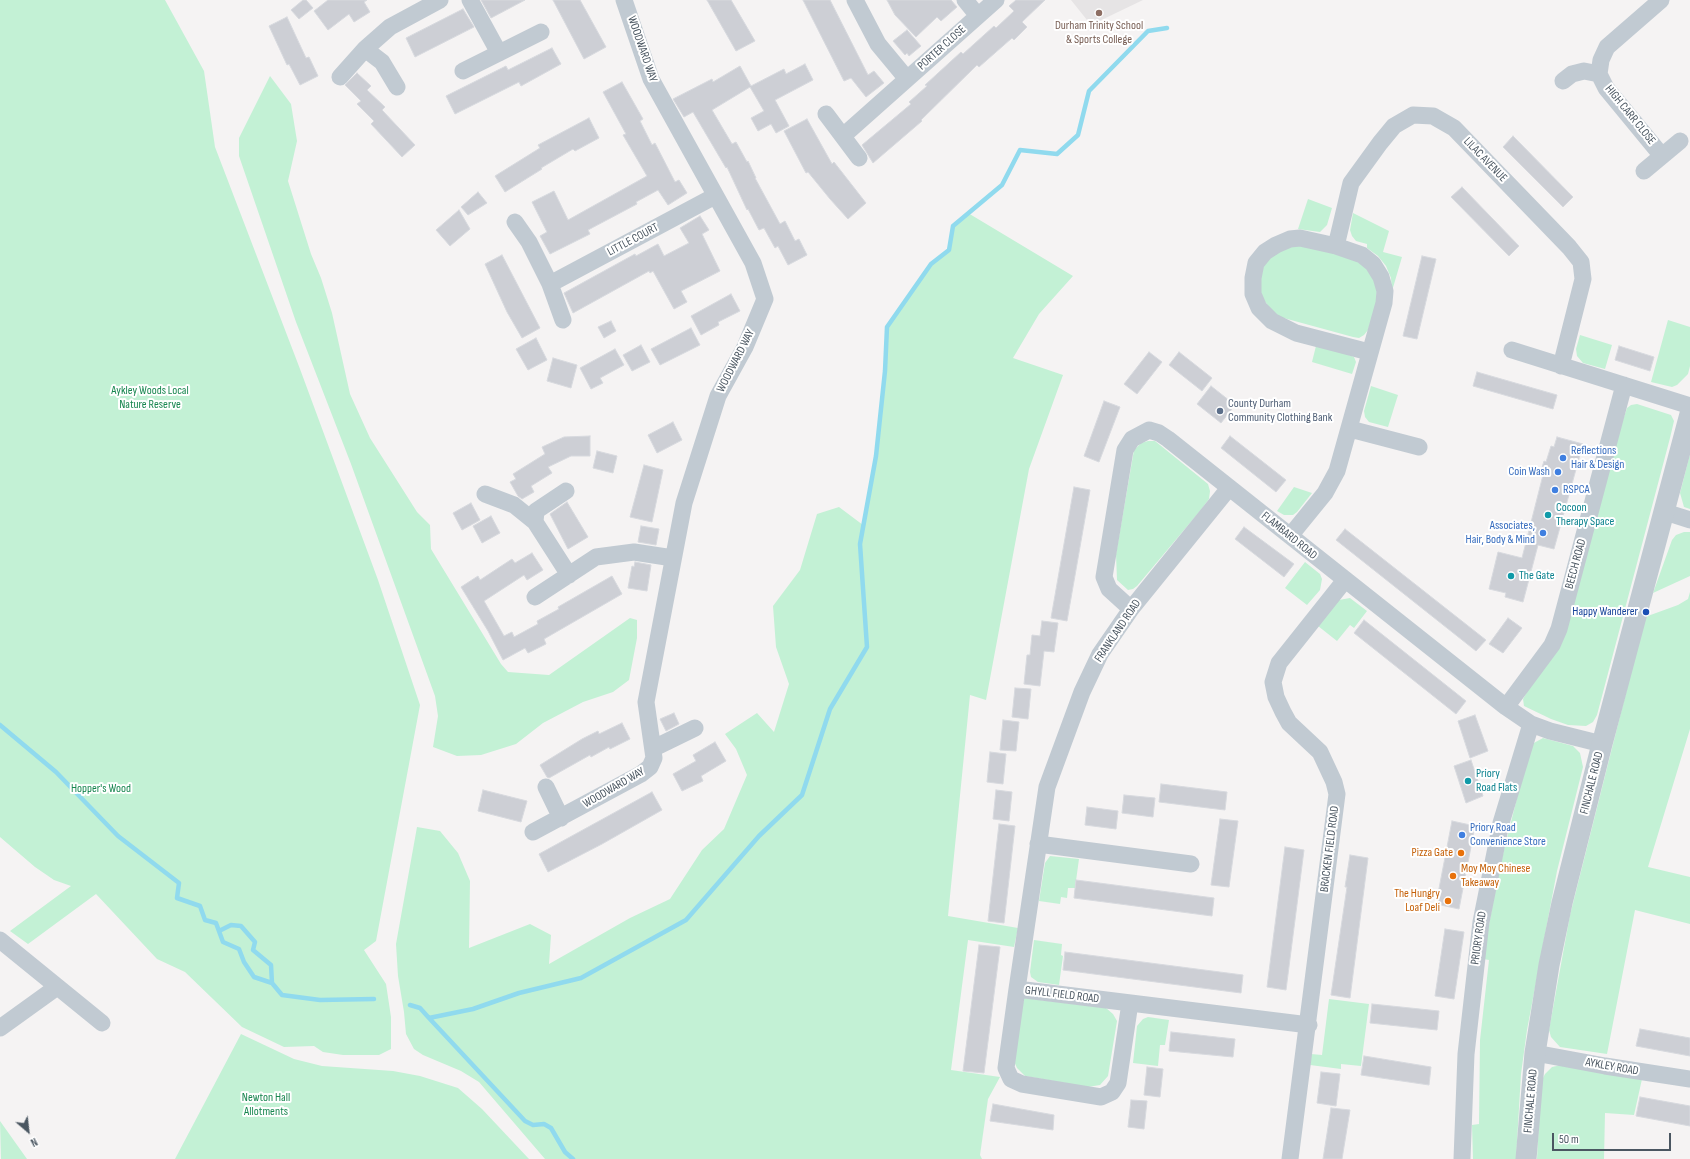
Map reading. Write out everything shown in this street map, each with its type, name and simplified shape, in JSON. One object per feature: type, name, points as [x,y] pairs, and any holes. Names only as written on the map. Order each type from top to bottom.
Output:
[{"type":"street","points":[[340,77],[365,49],[390,27],[440,0]]},
{"type":"street","points":[[470,0],[499,53]]},
{"type":"street","name":"PORTER CLOSE","points":[[855,0],[878,44],[907,79]]},
{"type":"street","points":[[965,0],[978,16]]},
{"type":"street","name":"PORTER CLOSE","points":[[843,136],[996,0]]},
{"type":"street","name":"HIGH CARR CLOSE","points":[[1661,0],[1607,47],[1601,60],[1599,74],[1606,88],[1662,156]]},
{"type":"street","name":"WOODWARD WAY","points":[[533,832],[642,774],[650,767],[654,758],[654,748],[646,702],[684,503],[718,396],[745,347],[765,299],[753,263],[651,79],[628,1]]},
{"type":"street","points":[[463,71],[541,32]]},
{"type":"street","points":[[365,49],[382,62],[397,87]]},
{"type":"street","name":"HIGH CARR CLOSE","points":[[1563,81],[1572,74],[1584,71],[1599,74]]},
{"type":"street","points":[[826,114],[859,158]]},
{"type":"street","name":"LILAC AVENUE","points":[[1336,246],[1351,183],[1380,143],[1394,126],[1413,115],[1433,116],[1454,128],[1569,247],[1581,262],[1583,279],[1561,366]]},
{"type":"street","name":"HIGH CARR CLOSE","points":[[1644,171],[1680,141]]},
{"type":"street","name":"LITTLE COURT","points":[[550,284],[715,196]]},
{"type":"street","points":[[515,222],[529,242],[550,284],[563,320]]},
{"type":"street","points":[[1290,536],[1325,493],[1337,471],[1350,429],[1369,352],[1384,303],[1385,291],[1381,277],[1373,264],[1362,255],[1336,246],[1300,238],[1290,239],[1276,244],[1265,252],[1256,263],[1253,278],[1253,294],[1259,308],[1272,321],[1296,333],[1369,352]]},
{"type":"street","points":[[1512,350],[1690,406]]},
{"type":"street","name":"BEECH ROAD","points":[[1506,707],[1552,645],[1559,629],[1624,385]]},
{"type":"street","name":"FINCHALE ROAD","points":[[1526,1159],[1535,1053],[1549,965],[1562,903],[1602,744],[1690,414]]},
{"type":"street","points":[[1350,429],[1419,447]]},
{"type":"street","name":"FLAMBARD ROAD","points":[[1132,609],[1109,589],[1104,577],[1125,450],[1132,439],[1149,430],[1159,433],[1506,707],[1531,724],[1550,731],[1602,744]]},
{"type":"street","name":"FRANKLAND ROAD","points":[[1017,989],[1047,787],[1082,692],[1100,654],[1132,609],[1229,488]]},
{"type":"street","points":[[535,522],[536,511],[566,491]]},
{"type":"street","points":[[485,494],[514,505],[535,522],[569,575]]},
{"type":"street","points":[[1665,512],[1690,520]]},
{"type":"street","points":[[536,597],[596,557],[634,552],[673,558]]},
{"type":"street","name":"BRACKEN FIELD ROAD","points":[[1290,1159],[1309,1025],[1337,794],[1334,782],[1320,752],[1289,722],[1283,712],[1276,697],[1273,682],[1279,664],[1345,580]]},
{"type":"street","name":"PRIORY ROAD","points":[[1462,1159],[1466,1050],[1481,922],[1501,823],[1531,724]]},
{"type":"street","points":[[654,748],[695,728]]},
{"type":"street","points":[[546,787],[561,818]]},
{"type":"street","points":[[1038,844],[1191,864]]},
{"type":"street","points":[[0,940],[102,1023]]},
{"type":"street","points":[[0,1028],[57,987]]},
{"type":"street","name":"GHYLL FIELD ROAD","points":[[1130,1003],[1118,1083],[1112,1092],[1101,1097],[1022,1084],[1011,1079],[1006,1068],[1017,989],[1309,1025]]},
{"type":"street","name":"AYKLEY ROAD","points":[[1535,1053],[1604,1066],[1690,1079]]},
{"type":"shaded area","name":"Durham Trinity School & Sports College","points":[[1071,0],[1143,0],[1091,25]]},
{"type":"green space","name":"Aykley Woods Local Nature Reserve","points":[[0,0],[165,0],[204,71],[215,147],[300,369],[378,580],[420,705],[376,941],[364,950],[386,984],[391,1017],[391,1049],[379,1055],[343,1055],[323,1052],[314,1046],[284,1047],[242,1027],[185,972],[157,959],[96,894],[28,944],[10,931],[71,886],[54,880],[35,867],[0,837]]},
{"type":"green space","points":[[270,76],[291,104],[297,141],[288,181],[311,254],[321,278],[332,313],[350,394],[370,438],[417,512],[430,525],[431,549],[501,664],[508,672],[549,675],[630,618],[637,620],[637,638],[629,680],[613,692],[583,702],[543,723],[516,744],[481,755],[457,756],[433,747],[438,716],[435,696],[351,464],[296,322],[239,156],[239,138]]},
{"type":"green space","points":[[1308,199],[1332,208],[1327,225],[1320,232],[1298,229]]},
{"type":"green space","points":[[968,213],[1073,276],[1039,314],[1013,358],[1063,375],[1029,469],[986,700],[970,695],[948,916],[1018,928],[1014,947],[968,940],[951,1070],[1000,1077],[988,1099],[980,1155],[982,1159],[545,1159],[479,1082],[461,1071],[423,1055],[414,1049],[406,1034],[398,976],[396,944],[417,827],[440,831],[458,853],[470,881],[469,948],[530,924],[551,935],[549,964],[630,918],[670,899],[702,850],[724,829],[747,775],[736,749],[725,734],[757,713],[774,732],[789,684],[776,647],[773,606],[800,570],[817,514],[839,507],[863,525],[876,456],[885,371],[887,327],[931,264],[949,250],[953,226]]},
{"type":"green space","points":[[1353,213],[1389,231],[1383,252],[1402,257],[1392,291],[1391,278],[1386,266],[1378,256],[1367,248],[1367,244],[1356,241],[1352,236],[1350,230]]},
{"type":"green space","points":[[1295,243],[1359,260],[1373,273],[1377,291],[1376,304],[1368,330],[1364,335],[1359,338],[1353,337],[1280,317],[1272,311],[1260,295],[1259,275],[1266,260]]},
{"type":"green space","points":[[1668,320],[1690,327],[1690,366],[1688,374],[1677,385],[1672,387],[1651,382]]},
{"type":"green space","points":[[1580,335],[1612,345],[1605,369],[1583,363],[1577,356],[1576,349]]},
{"type":"green space","points":[[1317,342],[1354,357],[1356,362],[1352,374],[1312,362]]},
{"type":"green space","points":[[1371,386],[1398,395],[1388,427],[1369,422],[1365,417],[1364,411]]},
{"type":"green space","points":[[1637,404],[1671,415],[1674,421],[1597,715],[1593,722],[1586,726],[1568,725],[1551,719],[1524,706],[1523,699],[1536,676],[1627,408],[1631,405]]},
{"type":"green space","points":[[1155,441],[1208,484],[1210,491],[1209,499],[1137,586],[1128,590],[1117,580],[1116,554],[1134,450],[1141,443]]},
{"type":"green space","points":[[1690,454],[1690,509],[1684,507],[1680,493]]},
{"type":"green space","points":[[1294,487],[1312,493],[1297,512],[1293,515],[1284,515],[1277,511]]},
{"type":"green space","points":[[1684,532],[1690,532],[1690,576],[1653,593],[1672,540],[1676,535]]},
{"type":"green space","points":[[1305,562],[1320,574],[1322,579],[1320,590],[1307,605],[1285,588]]},
{"type":"green space","points":[[1690,592],[1690,729],[1648,867],[1690,877],[1690,924],[1635,910],[1607,1054],[1560,1047],[1551,1037],[1549,1030],[1570,915],[1645,617],[1678,605],[1688,599]]},
{"type":"green space","points":[[1350,598],[1367,611],[1354,628],[1350,625],[1337,641],[1318,626],[1339,600]]},
{"type":"green space","points":[[1543,738],[1573,746],[1580,753],[1583,767],[1557,871],[1527,1030],[1521,1074],[1516,1159],[1473,1159],[1472,1125],[1479,1124],[1480,1040],[1489,960],[1483,959],[1498,874],[1528,754],[1532,744]]},
{"type":"green space","points":[[1050,856],[1079,859],[1075,888],[1068,888],[1067,898],[1061,897],[1060,904],[1039,901],[1045,863]]},
{"type":"green space","points":[[1034,940],[1062,944],[1061,955],[1063,956],[1059,985],[1038,982],[1031,977],[1030,972]]},
{"type":"green space","points":[[1024,998],[1106,1008],[1113,1014],[1117,1021],[1108,1076],[1100,1085],[1088,1087],[1025,1076],[1017,1068],[1012,1057]]},
{"type":"green space","points":[[1329,999],[1369,1004],[1361,1066],[1341,1064],[1341,1069],[1310,1065],[1311,1054],[1322,1055]]},
{"type":"green space","points":[[1148,1017],[1169,1020],[1165,1045],[1160,1045],[1158,1066],[1133,1063],[1137,1026],[1143,1019]]},
{"type":"green space","name":"Newton Hall Allotments","points":[[241,1034],[294,1059],[322,1066],[393,1071],[420,1076],[458,1088],[482,1109],[529,1159],[175,1159]]},
{"type":"green space","points":[[1566,1064],[1642,1079],[1634,1115],[1605,1113],[1604,1159],[1537,1159],[1541,1082],[1545,1074],[1552,1067]]},
{"type":"green space","points":[[0,1121],[27,1159],[1,1159]]},
{"type":"building","points":[[303,0],[306,0],[313,8],[299,19],[291,10]]},
{"type":"building","points":[[328,0],[367,0],[364,2],[370,12],[354,22],[349,14],[328,30],[314,11]]},
{"type":"building","points":[[481,0],[525,0],[491,18]]},
{"type":"building","points":[[553,0],[580,0],[606,47],[584,59]]},
{"type":"building","points":[[707,0],[731,0],[755,41],[736,51]]},
{"type":"building","points":[[803,0],[830,0],[868,75],[874,71],[884,83],[866,97],[851,78],[844,81]]},
{"type":"building","points":[[887,0],[951,0],[957,7],[941,21],[937,17],[916,37],[895,15]]},
{"type":"building","points":[[1016,0],[1045,0],[1022,22],[1027,27],[1014,40],[1012,38],[979,67],[977,65],[921,120],[922,121],[873,163],[862,145],[911,104],[909,102],[927,86],[925,85],[961,52],[963,54],[994,26],[996,28],[1014,11],[1009,6]]},
{"type":"building","points":[[463,9],[474,27],[415,57],[406,38]]},
{"type":"building","points":[[287,17],[306,58],[309,57],[318,76],[300,85],[289,64],[287,65],[269,26]]},
{"type":"building","points":[[907,30],[921,46],[909,56],[907,53],[905,55],[893,41]]},
{"type":"building","points":[[552,48],[561,64],[521,86],[519,82],[455,114],[446,96],[506,66],[508,70]]},
{"type":"building","points":[[805,64],[813,80],[775,100],[789,126],[776,133],[771,124],[758,131],[751,118],[764,111],[750,87],[712,110],[732,144],[736,142],[747,162],[748,161],[755,178],[780,224],[785,221],[795,241],[799,239],[807,255],[788,265],[778,246],[775,248],[764,228],[759,230],[748,209],[747,210],[727,167],[726,168],[693,112],[684,117],[673,99],[712,79],[713,82],[740,66],[751,86],[784,69],[786,74]]},
{"type":"building","points":[[357,73],[371,86],[367,90],[385,107],[382,110],[415,145],[402,157],[371,124],[374,121],[357,104],[361,101],[345,85]]},
{"type":"building","points":[[622,82],[643,119],[640,121],[652,145],[655,143],[675,182],[679,180],[687,193],[668,205],[658,190],[636,202],[637,204],[588,230],[590,234],[550,254],[540,236],[547,232],[532,202],[554,191],[568,220],[647,176],[623,135],[626,134],[603,92]]},
{"type":"building","points":[[589,118],[599,138],[575,151],[573,149],[505,192],[495,176],[540,148],[538,145]]},
{"type":"building","points":[[807,119],[832,164],[834,162],[866,203],[848,219],[808,172],[806,173],[784,131]]},
{"type":"building","points":[[1513,136],[1573,197],[1563,207],[1503,147]]},
{"type":"building","points":[[1462,187],[1519,246],[1509,256],[1451,197]]},
{"type":"building","points":[[478,192],[487,203],[468,215],[461,207]]},
{"type":"building","points":[[459,210],[470,229],[450,246],[436,230]]},
{"type":"building","points":[[700,216],[709,230],[702,234],[720,271],[681,291],[687,302],[674,309],[653,271],[650,273],[649,271],[573,313],[564,293],[635,254],[636,256],[658,244],[664,256],[689,243],[680,228]]},
{"type":"building","points":[[502,255],[540,328],[522,338],[507,312],[485,264]]},
{"type":"building","points":[[1422,256],[1436,259],[1417,339],[1403,336]]},
{"type":"building","points":[[731,294],[740,311],[718,322],[719,325],[701,335],[691,316]]},
{"type":"building","points":[[611,321],[616,331],[604,338],[598,327]]},
{"type":"building","points":[[691,328],[700,345],[660,365],[651,349]]},
{"type":"building","points":[[536,338],[547,360],[528,370],[516,349]]},
{"type":"building","points":[[641,345],[650,362],[632,371],[623,355]]},
{"type":"building","points":[[1619,346],[1654,357],[1650,371],[1615,360]]},
{"type":"building","points":[[615,349],[624,365],[600,378],[603,383],[591,389],[580,368]]},
{"type":"building","points":[[1149,352],[1162,362],[1137,394],[1124,384]]},
{"type":"building","points":[[1179,352],[1212,378],[1202,391],[1169,365]]},
{"type":"building","points":[[553,358],[577,365],[571,388],[547,381]]},
{"type":"building","points":[[1477,372],[1557,395],[1553,409],[1473,386]]},
{"type":"building","points":[[1211,386],[1235,405],[1221,423],[1197,404]]},
{"type":"building","points":[[1104,401],[1120,407],[1099,462],[1084,456]]},
{"type":"building","points":[[673,422],[682,440],[657,453],[648,435]]},
{"type":"building","points":[[590,436],[590,456],[571,456],[548,467],[552,473],[531,486],[534,492],[522,499],[518,496],[510,482],[516,479],[513,474],[545,454],[542,447],[564,437]]},
{"type":"building","points":[[1230,436],[1286,480],[1276,492],[1221,448]]},
{"type":"building","points":[[1557,437],[1583,444],[1554,549],[1538,545],[1523,602],[1505,597],[1506,593],[1489,589],[1498,552],[1522,558],[1543,475],[1540,474],[1544,461],[1546,462],[1551,446],[1554,447]]},
{"type":"building","points":[[597,451],[617,456],[613,473],[593,468]]},
{"type":"building","points":[[644,465],[663,470],[652,522],[630,517]]},
{"type":"building","points":[[1074,487],[1090,490],[1067,621],[1051,618]]},
{"type":"building","points":[[567,502],[588,537],[568,549],[550,514]]},
{"type":"building","points":[[471,503],[480,520],[462,530],[453,513]]},
{"type":"building","points":[[491,516],[500,533],[482,543],[473,526]]},
{"type":"building","points":[[641,526],[659,529],[656,545],[638,542]]},
{"type":"building","points":[[1244,527],[1294,564],[1284,577],[1235,539]]},
{"type":"building","points":[[1345,529],[1486,640],[1476,651],[1336,540]]},
{"type":"building","points":[[532,553],[543,570],[527,580],[524,575],[484,601],[504,636],[512,632],[514,637],[538,624],[537,621],[559,609],[558,607],[612,576],[622,594],[544,639],[546,644],[528,653],[525,648],[503,660],[488,631],[461,587],[478,576],[480,580],[512,559],[515,563]]},
{"type":"building","points":[[635,562],[651,565],[647,591],[628,588],[632,566],[634,567]]},
{"type":"building","points":[[1508,618],[1522,628],[1503,653],[1489,644]]},
{"type":"building","points":[[1364,620],[1466,701],[1456,714],[1354,633]]},
{"type":"building","points":[[1042,621],[1058,623],[1054,652],[1044,651],[1040,686],[1024,684],[1027,655],[1030,655],[1032,635],[1040,636]]},
{"type":"building","points":[[1015,688],[1031,689],[1028,719],[1012,717]]},
{"type":"building","points":[[674,713],[679,724],[666,731],[660,719]]},
{"type":"building","name":"Priory Road Flats","points":[[1475,715],[1488,751],[1470,758],[1458,721]]},
{"type":"building","points":[[1003,720],[1019,722],[1016,751],[1000,750]]},
{"type":"building","points":[[622,723],[630,739],[610,749],[609,747],[591,757],[590,755],[549,778],[547,777],[540,765],[582,739],[598,731],[599,734]]},
{"type":"building","points":[[715,742],[726,761],[701,776],[703,781],[682,791],[673,774],[696,761],[693,755]]},
{"type":"building","points":[[990,752],[1006,754],[1003,784],[987,782]]},
{"type":"building","name":"Priory Road Flats","points":[[1471,760],[1483,796],[1466,803],[1454,766]]},
{"type":"building","points":[[1161,784],[1227,792],[1225,810],[1159,802]]},
{"type":"building","points":[[483,790],[527,801],[521,822],[478,811]]},
{"type":"building","points":[[996,790],[1012,792],[1009,821],[993,819]]},
{"type":"building","points":[[652,792],[662,810],[602,844],[548,872],[539,854]]},
{"type":"building","points":[[1124,795],[1155,798],[1153,817],[1122,813]]},
{"type":"building","points":[[1087,807],[1118,811],[1116,829],[1085,825]]},
{"type":"building","points":[[1220,819],[1238,821],[1229,887],[1211,885]]},
{"type":"building","points":[[1452,821],[1475,826],[1459,909],[1436,904]]},
{"type":"building","points":[[999,824],[1015,826],[1004,923],[988,921]]},
{"type":"building","points":[[1285,847],[1304,850],[1286,990],[1267,987]]},
{"type":"building","points":[[1350,855],[1368,858],[1350,998],[1331,995],[1347,887],[1345,887]]},
{"type":"building","points":[[1076,880],[1214,898],[1212,916],[1074,898]]},
{"type":"building","points":[[1445,929],[1464,932],[1454,999],[1435,996]]},
{"type":"building","points":[[979,945],[1000,947],[984,1073],[963,1071]]},
{"type":"building","points":[[1065,952],[1243,975],[1241,993],[1063,970]]},
{"type":"building","points":[[1372,1004],[1439,1011],[1437,1030],[1370,1023]]},
{"type":"building","points":[[1640,1029],[1690,1038],[1690,1056],[1636,1046]]},
{"type":"building","points":[[1171,1032],[1235,1039],[1233,1057],[1169,1051]]},
{"type":"building","points":[[1364,1056],[1431,1067],[1429,1085],[1361,1075]]},
{"type":"building","points":[[1147,1067],[1163,1069],[1160,1097],[1144,1095]]},
{"type":"building","points":[[1321,1072],[1340,1074],[1336,1106],[1317,1103]]},
{"type":"building","points":[[1640,1097],[1690,1106],[1690,1126],[1636,1116]]},
{"type":"building","points":[[1131,1100],[1147,1101],[1144,1129],[1128,1127]]},
{"type":"building","points":[[993,1104],[1054,1115],[1053,1130],[990,1121]]},
{"type":"building","points":[[1331,1108],[1350,1110],[1342,1159],[1323,1159]]},
{"type":"waterway","points":[[410,1005],[420,1008],[429,1018],[473,1009],[519,993],[581,978],[686,920],[759,836],[802,795],[830,709],[867,647],[860,544],[876,456],[885,371],[887,327],[931,264],[949,250],[953,226],[1002,185],[1020,150],[1057,154],[1078,135],[1089,91],[1148,31],[1167,28]]},
{"type":"waterway","points":[[0,725],[56,772],[118,836],[179,883],[177,898],[200,906],[205,920],[216,923],[223,942],[239,949],[244,962],[254,977],[272,983],[282,995],[320,1000],[374,999]]},
{"type":"waterway","points":[[219,931],[231,925],[241,926],[255,942],[253,950],[271,965],[272,983]]},
{"type":"waterway","points":[[429,1018],[525,1121],[533,1125],[544,1124],[551,1128],[565,1152],[573,1159]]},
{"type":"place","name":"Durham Trinity School & Sports College","points":[[1099,13]]},
{"type":"place","name":"County Durham Community Clothing Bank","points":[[1220,411]]},
{"type":"place","name":"Reflections Hair & Design","points":[[1563,458]]},
{"type":"place","name":"Coin Wash","points":[[1558,472]]},
{"type":"place","name":"RSPCA","points":[[1555,490]]},
{"type":"place","name":"Cocoon Therapy Space","points":[[1548,515]]},
{"type":"place","name":"Associates, Hair, Body & Mind","points":[[1543,533]]},
{"type":"place","name":"The Gate","points":[[1511,576]]},
{"type":"place","name":"Happy Wanderer","points":[[1646,612]]},
{"type":"place","name":"Priory Road Flats","points":[[1468,781]]},
{"type":"place","name":"Priory Road Convenience Store","points":[[1462,835]]},
{"type":"place","name":"Pizza Gate","points":[[1461,853]]},
{"type":"place","name":"Moy Moy Chinese Takeaway","points":[[1453,876]]},
{"type":"place","name":"The Hungry Loaf Deli","points":[[1448,901]]},
{"type":"park label","name":"Hopper's Wood","points":[[101,789]]}]
